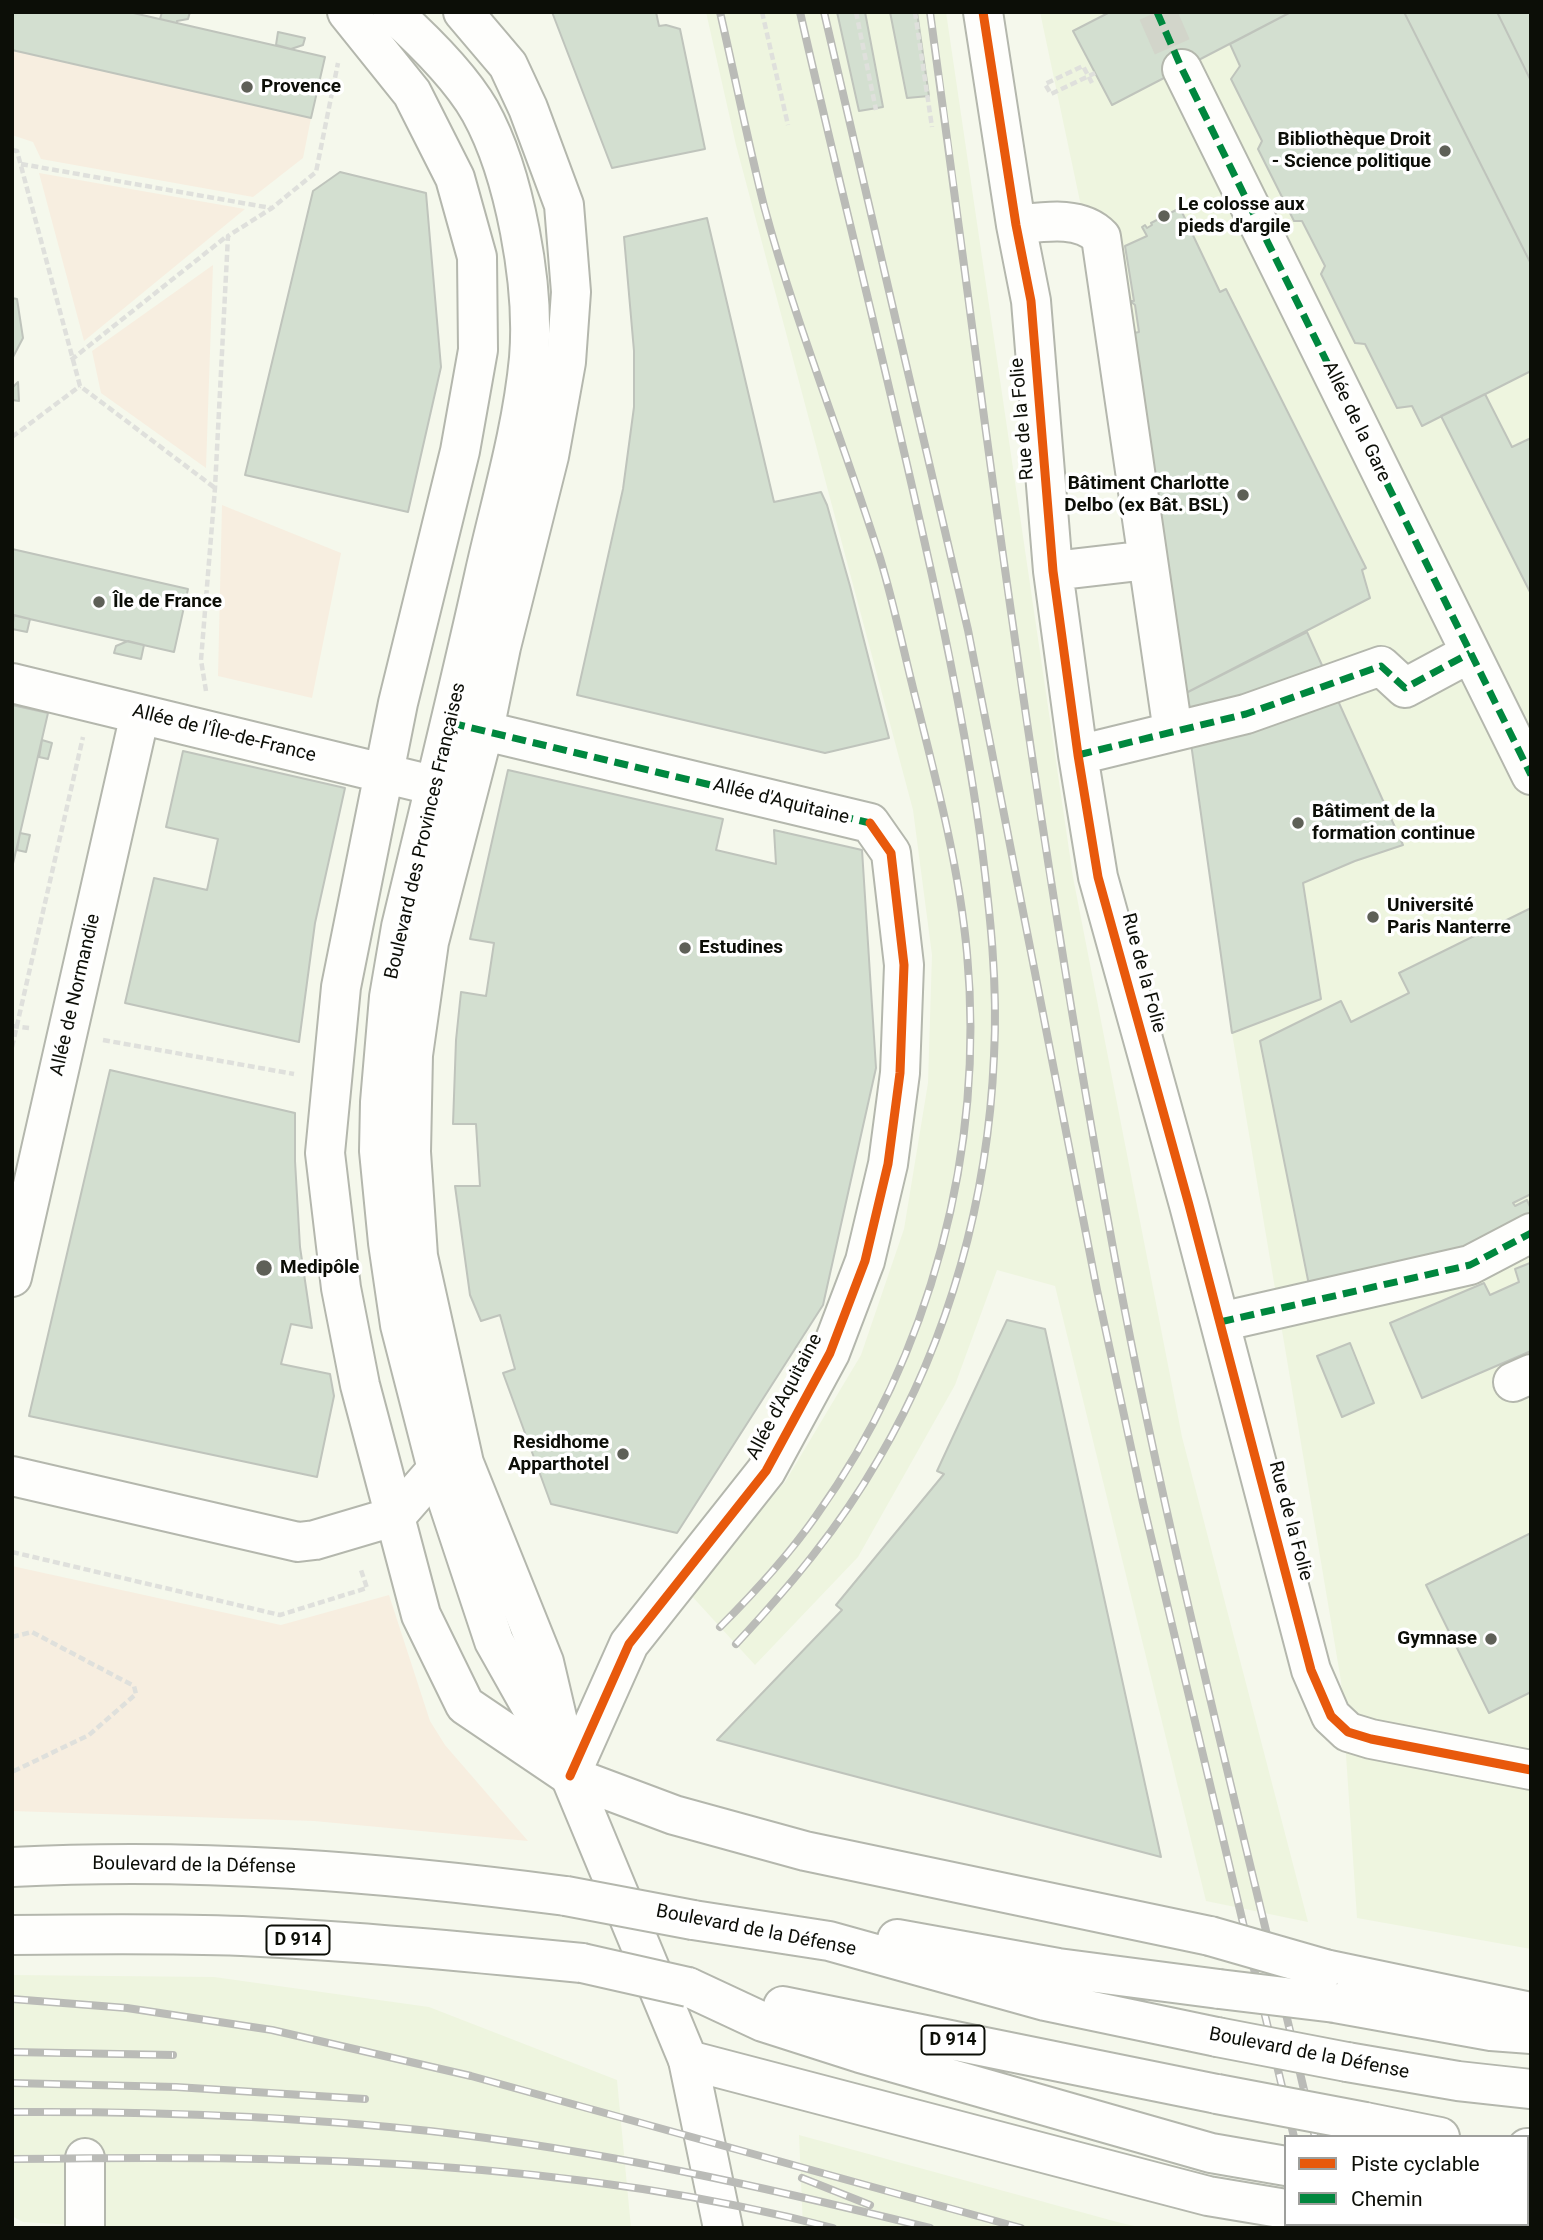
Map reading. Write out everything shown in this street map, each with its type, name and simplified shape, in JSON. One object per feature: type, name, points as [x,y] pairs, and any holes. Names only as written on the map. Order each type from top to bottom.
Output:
[{"type":"main road","points":[[347,12],[412,93],[456,178],[477,257],[478,350],[460,452],[398,704],[341,987],[325,1153],[344,1300],[360,1385],[421,1615],[465,1705],[570,1776],[674,1815],[805,1851],[1210,1936],[1330,1986],[1491,2031],[1531,2034]]},
{"type":"main road","name":"Boulevard des Provinces Françaises","points":[[392,12],[451,72],[480,110],[512,193],[527,270],[529,355],[467,727],[436,786],[401,927],[389,997],[379,1151],[400,1325],[437,1469],[494,1641],[570,1776],[688,2060],[723,2228]]},
{"type":"main road","points":[[463,12],[508,65],[528,108],[564,205],[571,292],[566,362],[549,456],[504,635],[467,727],[429,942],[413,1055],[411,1152],[418,1256],[464,1463],[544,1662],[570,1776]]},
{"type":"main road","name":"Rue de la Folie","points":[[983,12],[1016,225],[1031,301],[1053,571],[1098,877],[1220,1322],[1311,1670],[1331,1716],[1348,1732],[1371,1739],[1531,1770]]},
{"type":"main road","name":"Allée de la Gare","points":[[1182,69],[1531,775]]},
{"type":"main road","points":[[1016,225],[1053,221],[1082,225],[1094,229],[1101,237],[1172,732]]},
{"type":"main road","points":[[1053,571],[1148,560]]},
{"type":"main road","points":[[1078,755],[1246,714],[1381,666],[1405,688],[1470,653]]},
{"type":"main road","name":"Allée de l'Île-de-France","points":[[12,683],[436,786]]},
{"type":"main road","name":"Allée de Normandie","points":[[12,1277],[140,714]]},
{"type":"main road","name":"Allée d'Aquitaine","points":[[467,727],[870,823],[891,853],[904,965],[901,1073],[890,1151],[865,1261],[830,1353],[766,1471],[629,1644],[570,1776]]},
{"type":"main road","points":[[1220,1322],[1470,1265],[1531,1233]]},
{"type":"main road","points":[[12,1476],[299,1542],[396,1516],[437,1469]]},
{"type":"main road","name":"Boulevard de la Défense","points":[[12,1867],[87,1864],[258,1866],[429,1878],[566,1896],[693,1920],[829,1941],[1045,2001],[1217,2037],[1458,2081],[1531,2089]]},
{"type":"main road","name":"D 914","points":[[12,1935],[242,1936],[397,1946],[582,1963],[688,1987],[1430,2135]]},
{"type":"main road","points":[[829,1941],[896,1938],[1058,1968],[1219,1989],[1330,1986],[1531,2012]]},
{"type":"main road","points":[[688,1987],[763,2022],[860,2053],[1211,2152],[1284,2166]]},
{"type":"main road","points":[[688,2060],[1208,2196],[1284,2209]]},
{"type":"main road","points":[[85,2158],[85,2228]]},
{"type":"path","points":[[762,12],[788,125]]},
{"type":"path","points":[[856,12],[876,110]]},
{"type":"path","points":[[915,12],[932,127]]},
{"type":"path","points":[[71,360],[228,236],[272,208],[316,172],[339,57]]},
{"type":"path","points":[[1092,83],[1088,75],[1083,66],[1045,84],[1051,94],[1084,79],[1095,74]]},
{"type":"path","points":[[12,150],[17,151],[21,164],[80,386],[215,488]]},
{"type":"path","points":[[21,164],[272,208]]},
{"type":"path","points":[[213,732],[201,660],[215,488],[228,236]]},
{"type":"path","points":[[12,437],[80,386]]},
{"type":"path","points":[[12,1047],[90,702]]},
{"type":"path","points":[[15,1026],[298,1075]]},
{"type":"path","points":[[12,1552],[280,1615],[366,1588],[349,1530]]},
{"type":"path","points":[[12,1637],[32,1632],[134,1686],[136,1694],[89,1735],[12,1772]]},
{"type":"shaded area","points":[[706,12],[946,12],[1073,877],[1182,1437],[1308,1922],[1206,1901],[1055,1286],[997,1270],[955,1385],[858,1557],[755,1665],[689,1593],[785,1482],[861,1355],[904,1229],[928,1083],[932,955],[913,810],[736,145]]},
{"type":"shaded area","name":"Université Paris Nanterre","points":[[1040,12],[1531,12],[1531,1949],[1357,1918],[1341,1681],[1232,1033],[1184,694]]},
{"type":"shaded area","points":[[12,50],[311,118],[303,158],[253,197],[41,159],[33,142],[12,135]]},
{"type":"shaded area","points":[[39,173],[245,209],[84,341]]},
{"type":"shaded area","points":[[213,265],[206,468],[101,393],[92,351]]},
{"type":"shaded area","points":[[222,505],[341,553],[312,698],[218,676]]},
{"type":"shaded area","points":[[12,1566],[281,1625],[389,1595],[430,1721],[445,1745],[528,1841],[314,1821],[12,1811]]},
{"type":"shaded area","points":[[12,1975],[214,1977],[429,2007],[617,2080],[631,2228],[123,2228],[23,2222],[12,2216]]},
{"type":"shaded area","points":[[799,2135],[1121,2223],[1144,2228],[803,2228]]},
{"type":"building","name":"Provence","points":[[12,12],[129,12],[325,57],[311,118],[12,50]]},
{"type":"building","points":[[162,12],[190,12],[188,19],[177,23],[160,19]]},
{"type":"building","points":[[552,12],[656,12],[659,26],[680,29],[705,149],[612,168]]},
{"type":"building","points":[[837,12],[865,12],[883,107],[859,111]]},
{"type":"building","points":[[890,12],[917,12],[929,96],[907,98]]},
{"type":"building","points":[[1110,12],[1291,12],[1112,105],[1073,31]]},
{"type":"building","points":[[1291,12],[1404,12],[1531,264],[1531,371],[1422,426],[1412,406],[1397,408],[1365,344],[1355,343],[1321,274],[1325,266],[1302,221],[1294,221],[1258,149],[1262,141],[1231,79],[1240,66],[1230,44]]},
{"type":"building","points":[[1404,12],[1497,12],[1531,81],[1531,264]]},
{"type":"building","points":[[1497,12],[1531,12],[1531,81]]},
{"type":"building","points":[[278,32],[305,38],[303,45],[291,49],[276,45]]},
{"type":"building","points":[[340,172],[426,193],[441,367],[408,512],[245,475],[313,191]]},
{"type":"building","name":"Bâtiment Charlotte Delbo (ex Bât. BSL)","points":[[1180,208],[1220,292],[1226,289],[1366,568],[1362,570],[1370,598],[1184,694],[1134,333],[1139,332],[1135,305],[1130,301],[1134,301],[1125,246],[1147,236],[1142,227],[1145,225],[1147,228],[1151,223]]},
{"type":"building","points":[[707,218],[774,502],[821,492],[850,586],[889,738],[825,753],[577,695],[623,489],[634,407],[634,351],[624,237]]},
{"type":"building","points":[[12,298],[17,299],[23,338],[12,359]]},
{"type":"building","points":[[18,382],[19,401],[12,400],[12,388]]},
{"type":"building","points":[[1485,394],[1512,447],[1531,438],[1531,594],[1441,416]]},
{"type":"building","name":"Île de France","points":[[12,549],[188,589],[174,652],[12,615]]},
{"type":"building","points":[[14,615],[30,619],[27,632],[12,629]]},
{"type":"building","name":"Bâtiment de la formation continue","points":[[1307,632],[1403,845],[1303,883],[1321,999],[1232,1033],[1184,694]]},
{"type":"building","points":[[128,641],[144,645],[141,659],[114,653],[116,646]]},
{"type":"building","points":[[12,705],[48,713],[12,868]]},
{"type":"building","points":[[42,740],[52,743],[48,759],[39,757]]},
{"type":"building","points":[[183,751],[345,788],[315,923],[299,1042],[125,1003],[154,878],[207,890],[218,839],[166,827]]},
{"type":"building","points":[[508,770],[723,819],[716,850],[776,864],[774,830],[862,850],[876,1068],[823,1305],[677,1533],[551,1504],[503,1373],[515,1369],[500,1315],[481,1321],[470,1295],[455,1186],[480,1186],[476,1124],[453,1124],[456,1040],[461,992],[486,996],[494,943],[470,939]]},
{"type":"building","points":[[20,833],[30,835],[26,852],[17,850]]},
{"type":"building","points":[[1531,908],[1531,1194],[1513,1203],[1515,1206],[1527,1200],[1531,1209],[1531,1227],[1469,1251],[1309,1285],[1260,1041],[1341,1001],[1351,1022],[1409,993],[1399,973]]},
{"type":"building","points":[[110,1070],[295,1113],[300,1247],[312,1328],[291,1324],[281,1364],[330,1374],[334,1396],[317,1477],[29,1416]]},
{"type":"building","points":[[1530,1263],[1531,1351],[1422,1398],[1390,1323],[1484,1283],[1490,1295],[1519,1282],[1515,1269]]},
{"type":"building","points":[[1007,1320],[1045,1329],[1161,1857],[717,1740],[842,1610],[836,1605],[944,1474],[937,1471]]},
{"type":"building","points":[[1350,1343],[1374,1403],[1342,1417],[1317,1356]]},
{"type":"building","name":"Gymnase","points":[[1531,1533],[1531,1692],[1489,1713],[1426,1585]]},
{"type":"tunnel","points":[[1157,12],[1182,69]]},
{"type":"railway","points":[[720,12],[764,206],[805,339],[866,514],[894,611],[953,857],[967,953],[970,1027],[967,1101],[957,1175],[941,1248],[919,1319],[891,1388],[856,1454],[816,1516],[771,1573],[720,1627]]},
{"type":"railway","points":[[736,1644],[794,1579],[847,1509],[878,1460],[926,1365],[945,1316],[974,1214],[990,1109],[994,1056],[995,1002],[990,921],[963,726],[908,469],[800,12]]},
{"type":"railway","points":[[824,12],[968,630],[1097,1290],[1143,1503],[1294,2135]]},
{"type":"railway","points":[[930,12],[1028,730],[1058,929],[1109,1226],[1180,1569],[1315,2135]]},
{"type":"railway","points":[[12,1999],[127,2008],[272,2030],[471,2076],[1021,2228]]},
{"type":"railway","points":[[12,2052],[173,2055]]},
{"type":"railway","points":[[12,2083],[176,2087],[365,2099]]},
{"type":"railway","points":[[12,2112],[117,2112],[274,2118],[430,2131],[556,2148],[682,2171],[930,2228]]},
{"type":"railway","points":[[12,2159],[219,2158],[426,2166],[528,2174],[631,2187],[732,2205],[833,2228]]},
{"type":"railway","points":[[802,2178],[870,2205]]},
{"type":"marked path","points":[[1157,12],[1182,69],[1531,775]]},
{"type":"marked path","points":[[1078,755],[1246,714],[1381,666],[1405,688],[1470,653]]},
{"type":"marked path","points":[[451,723],[870,823]]},
{"type":"marked path","points":[[1220,1322],[1470,1265],[1531,1233]]},
{"type":"cycle path","points":[[983,12],[1016,225],[1031,301],[1053,571],[1098,877],[1189,1205],[1311,1670],[1331,1716],[1348,1732],[1371,1739],[1531,1770]]},
{"type":"cycle path","points":[[570,1776],[629,1644],[766,1471],[830,1353],[865,1261],[888,1164],[900,1073],[904,965],[891,853],[870,823]]},
{"type":"place","name":"Provence","points":[[247,87]]},
{"type":"place","name":"Bibliothèque Droit - Science politique","points":[[1445,151]]},
{"type":"place","name":"Le colosse aux pieds d'argile","points":[[1164,216]]},
{"type":"place","name":"Bâtiment Charlotte Delbo (ex Bât. BSL)","points":[[1243,495]]},
{"type":"place","name":"Île de France","points":[[99,602]]},
{"type":"place","name":"Bâtiment de la formation continue","points":[[1298,823]]},
{"type":"place","name":"Université Paris Nanterre","points":[[1373,917]]},
{"type":"place","name":"Estudines","points":[[685,948]]},
{"type":"place","name":"Medipôle","points":[[264,1268]]},
{"type":"place","name":"Residhome Apparthotel","points":[[623,1454]]},
{"type":"place","name":"Gymnase","points":[[1491,1639]]}]
